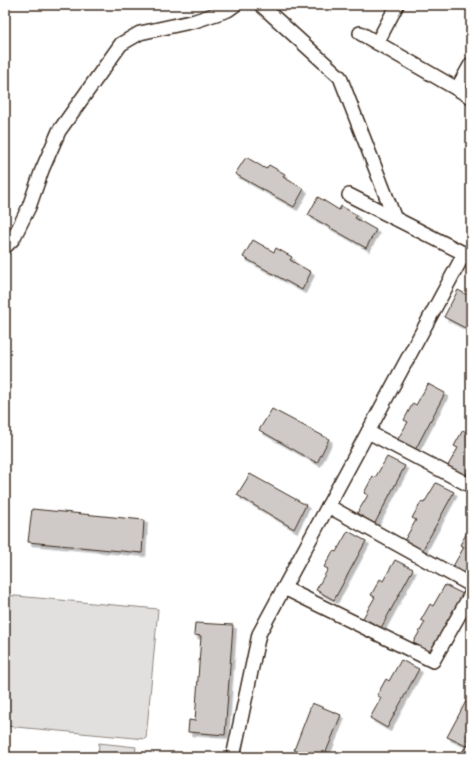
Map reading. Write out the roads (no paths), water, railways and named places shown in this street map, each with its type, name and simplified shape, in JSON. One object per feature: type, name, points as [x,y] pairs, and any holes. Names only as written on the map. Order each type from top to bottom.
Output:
[{"type":"street","points":[[5,247],[13,239],[29,207],[42,170],[59,131],[120,44],[140,33],[195,21],[228,10],[235,5]]},
{"type":"street","points":[[261,5],[340,77],[395,219]]},
{"type":"street","points":[[377,43],[397,5]]},
{"type":"street","points":[[360,33],[471,97]]},
{"type":"street","points":[[457,89],[471,64]]},
{"type":"street","points":[[233,757],[259,634],[368,432],[467,256],[349,195]]},
{"type":"street","points":[[368,432],[471,486]]},
{"type":"street","points":[[328,506],[471,585]]},
{"type":"street","points":[[284,588],[433,662],[471,594]]},
{"type":"street","points":[[468,757],[471,752]]}]
